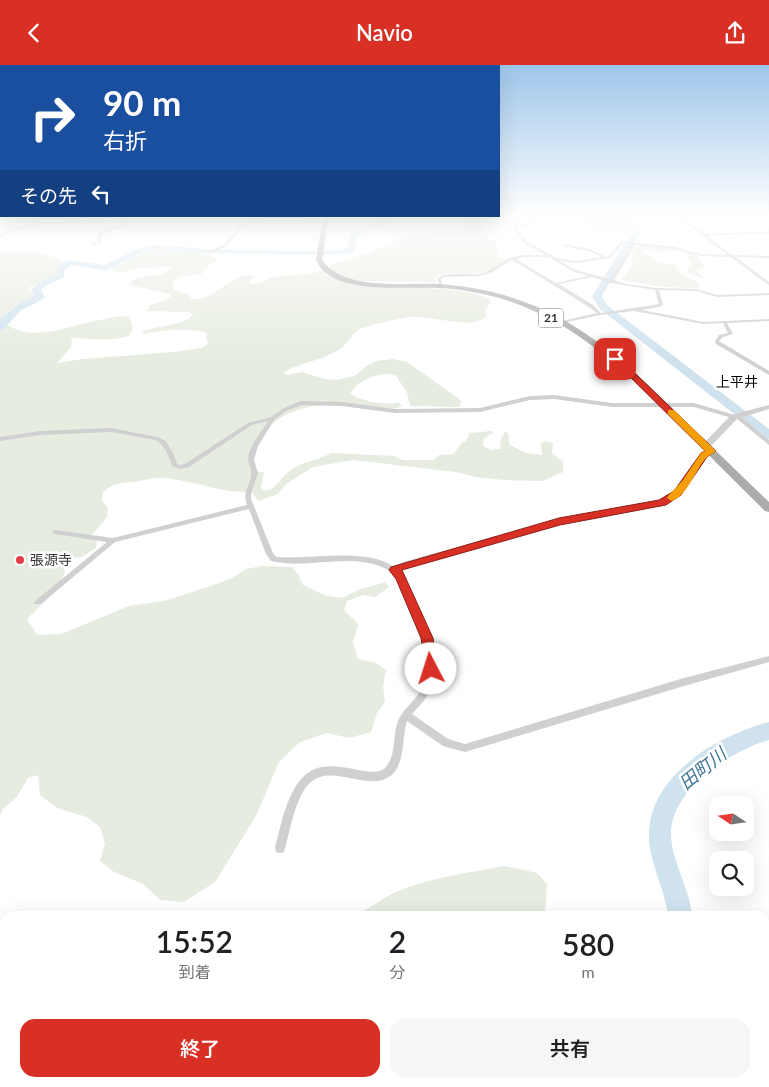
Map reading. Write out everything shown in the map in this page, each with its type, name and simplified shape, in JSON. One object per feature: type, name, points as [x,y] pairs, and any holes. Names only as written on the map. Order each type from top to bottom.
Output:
[{"type":"main road","name":"21","points":[[320,264],[334,275],[367,284],[442,286],[479,291],[528,306],[560,323],[615,359],[769,508]]},
{"type":"street","points":[[442,286],[439,277],[485,274],[502,264]]},
{"type":"street","points":[[522,264],[603,314]]},
{"type":"street","points":[[563,264],[574,271],[591,277],[657,289],[697,290],[717,296],[769,294]]},
{"type":"street","points":[[610,281],[620,264]]},
{"type":"street","points":[[744,264],[769,284]]},
{"type":"street","points":[[555,284],[591,277]]},
{"type":"street","points":[[560,323],[613,312],[659,306],[661,304],[657,289]]},
{"type":"street","points":[[632,309],[703,323],[769,320]]},
{"type":"street","points":[[725,323],[731,334],[721,336],[717,341],[718,343],[769,373]]},
{"type":"street","points":[[0,439],[40,433],[111,430],[164,442],[172,455],[174,465],[180,467],[187,466],[250,424],[273,418],[284,410],[301,403],[342,404],[395,411],[480,410],[542,397],[612,405],[700,407],[736,416],[769,443]]},
{"type":"street","points":[[704,445],[709,443],[736,416],[769,407]]},
{"type":"street","points":[[273,418],[251,454],[255,473],[248,494],[270,554],[274,559],[312,561],[359,558],[374,561],[395,570],[401,577],[430,647],[431,669],[430,684],[426,692],[400,723],[398,751],[393,765],[386,773],[372,777],[330,771],[318,772],[308,777],[300,786],[296,796],[280,848]]},
{"type":"street","points":[[395,570],[403,565],[559,521],[662,502],[678,493],[704,455],[711,451]]},
{"type":"street","points":[[55,532],[113,540],[251,505]]},
{"type":"street","points":[[38,602],[113,540]]},
{"type":"street","points":[[406,715],[446,743],[465,748],[684,682],[769,659]]},
{"type":"shaded area","points":[[0,264],[62,264],[58,269],[58,273],[52,278],[28,288],[35,297],[15,306],[7,312],[1,321],[11,327],[32,333],[43,333],[108,318],[129,317],[133,328],[129,336],[106,339],[72,338],[71,347],[57,363],[83,359],[173,352],[202,348],[208,344],[206,333],[200,331],[176,330],[145,334],[142,332],[182,322],[193,315],[189,312],[147,311],[150,305],[162,302],[170,297],[170,294],[134,286],[129,283],[139,278],[162,273],[172,267],[138,268],[122,273],[113,271],[114,268],[123,264],[211,264],[200,275],[180,276],[173,282],[173,289],[189,295],[192,299],[208,296],[237,278],[254,276],[249,281],[250,284],[255,284],[276,277],[317,272],[329,268],[331,264],[499,264],[488,271],[480,273],[445,273],[436,276],[435,282],[364,281],[361,285],[372,287],[434,288],[467,292],[491,301],[485,311],[487,316],[471,322],[410,317],[367,326],[358,330],[338,351],[283,373],[288,375],[302,372],[324,379],[336,380],[355,376],[365,367],[377,361],[393,359],[407,362],[462,401],[459,407],[410,406],[407,392],[396,376],[384,374],[370,377],[353,389],[350,394],[368,401],[386,404],[399,403],[402,406],[382,410],[323,405],[301,409],[281,418],[264,431],[252,448],[250,458],[251,469],[264,473],[262,490],[274,487],[292,469],[331,453],[394,456],[403,460],[434,460],[439,455],[454,454],[462,442],[466,441],[470,433],[492,431],[493,433],[484,438],[483,446],[491,450],[501,449],[500,441],[505,432],[508,433],[510,445],[526,453],[542,455],[541,444],[545,441],[553,443],[552,453],[563,462],[563,472],[542,481],[503,480],[476,477],[456,472],[353,460],[313,467],[286,484],[278,494],[258,501],[252,492],[228,491],[181,480],[154,478],[117,484],[103,492],[102,501],[108,508],[107,517],[90,537],[97,541],[96,548],[81,557],[69,559],[64,569],[65,573],[52,594],[27,619],[37,635],[61,634],[129,606],[164,601],[232,578],[246,569],[262,566],[292,567],[303,585],[327,596],[342,598],[358,590],[385,582],[389,587],[375,597],[363,595],[347,601],[344,610],[358,624],[353,643],[358,659],[376,663],[386,670],[383,686],[385,702],[377,713],[371,732],[349,738],[327,733],[300,742],[279,762],[256,816],[215,882],[184,902],[160,900],[143,884],[114,872],[100,861],[105,843],[100,827],[87,817],[57,808],[40,795],[38,775],[28,778],[17,797],[2,810],[0,817]]},
{"type":"shaded area","points":[[691,264],[703,264],[705,266],[696,271],[705,278],[687,273]]},
{"type":"shaded area","points":[[632,265],[675,265],[681,274],[697,282],[699,286],[696,288],[663,287],[621,280]]},
{"type":"shaded area","points":[[504,866],[537,873],[547,884],[545,911],[363,911],[392,894],[411,886]]},
{"type":"waterway","points":[[48,282],[61,275],[61,269],[69,264]]},
{"type":"waterway","points":[[81,264],[106,268],[115,264]]},
{"type":"waterway","points":[[617,264],[597,296],[603,307],[769,435]]},
{"type":"waterway","points":[[0,327],[17,309],[27,302],[40,297],[36,290],[44,283]]},
{"type":"waterway","name":"田町川","points":[[680,911],[677,895],[661,845],[660,835],[662,817],[670,800],[682,783],[715,755],[734,744],[769,731]]},
{"type":"slow traffic","points":[[671,412],[711,451],[704,455],[678,493],[672,498]]},
{"type":"place","name":"張源寺","points":[[20,560]]},
{"type":"district","name":"上平井","points":[[737,382]]},
{"type":"route","points":[[431,669],[430,647],[401,577],[395,570],[398,567],[559,521],[645,507],[662,502],[678,493],[700,460],[711,451],[628,369],[615,359]]}]
